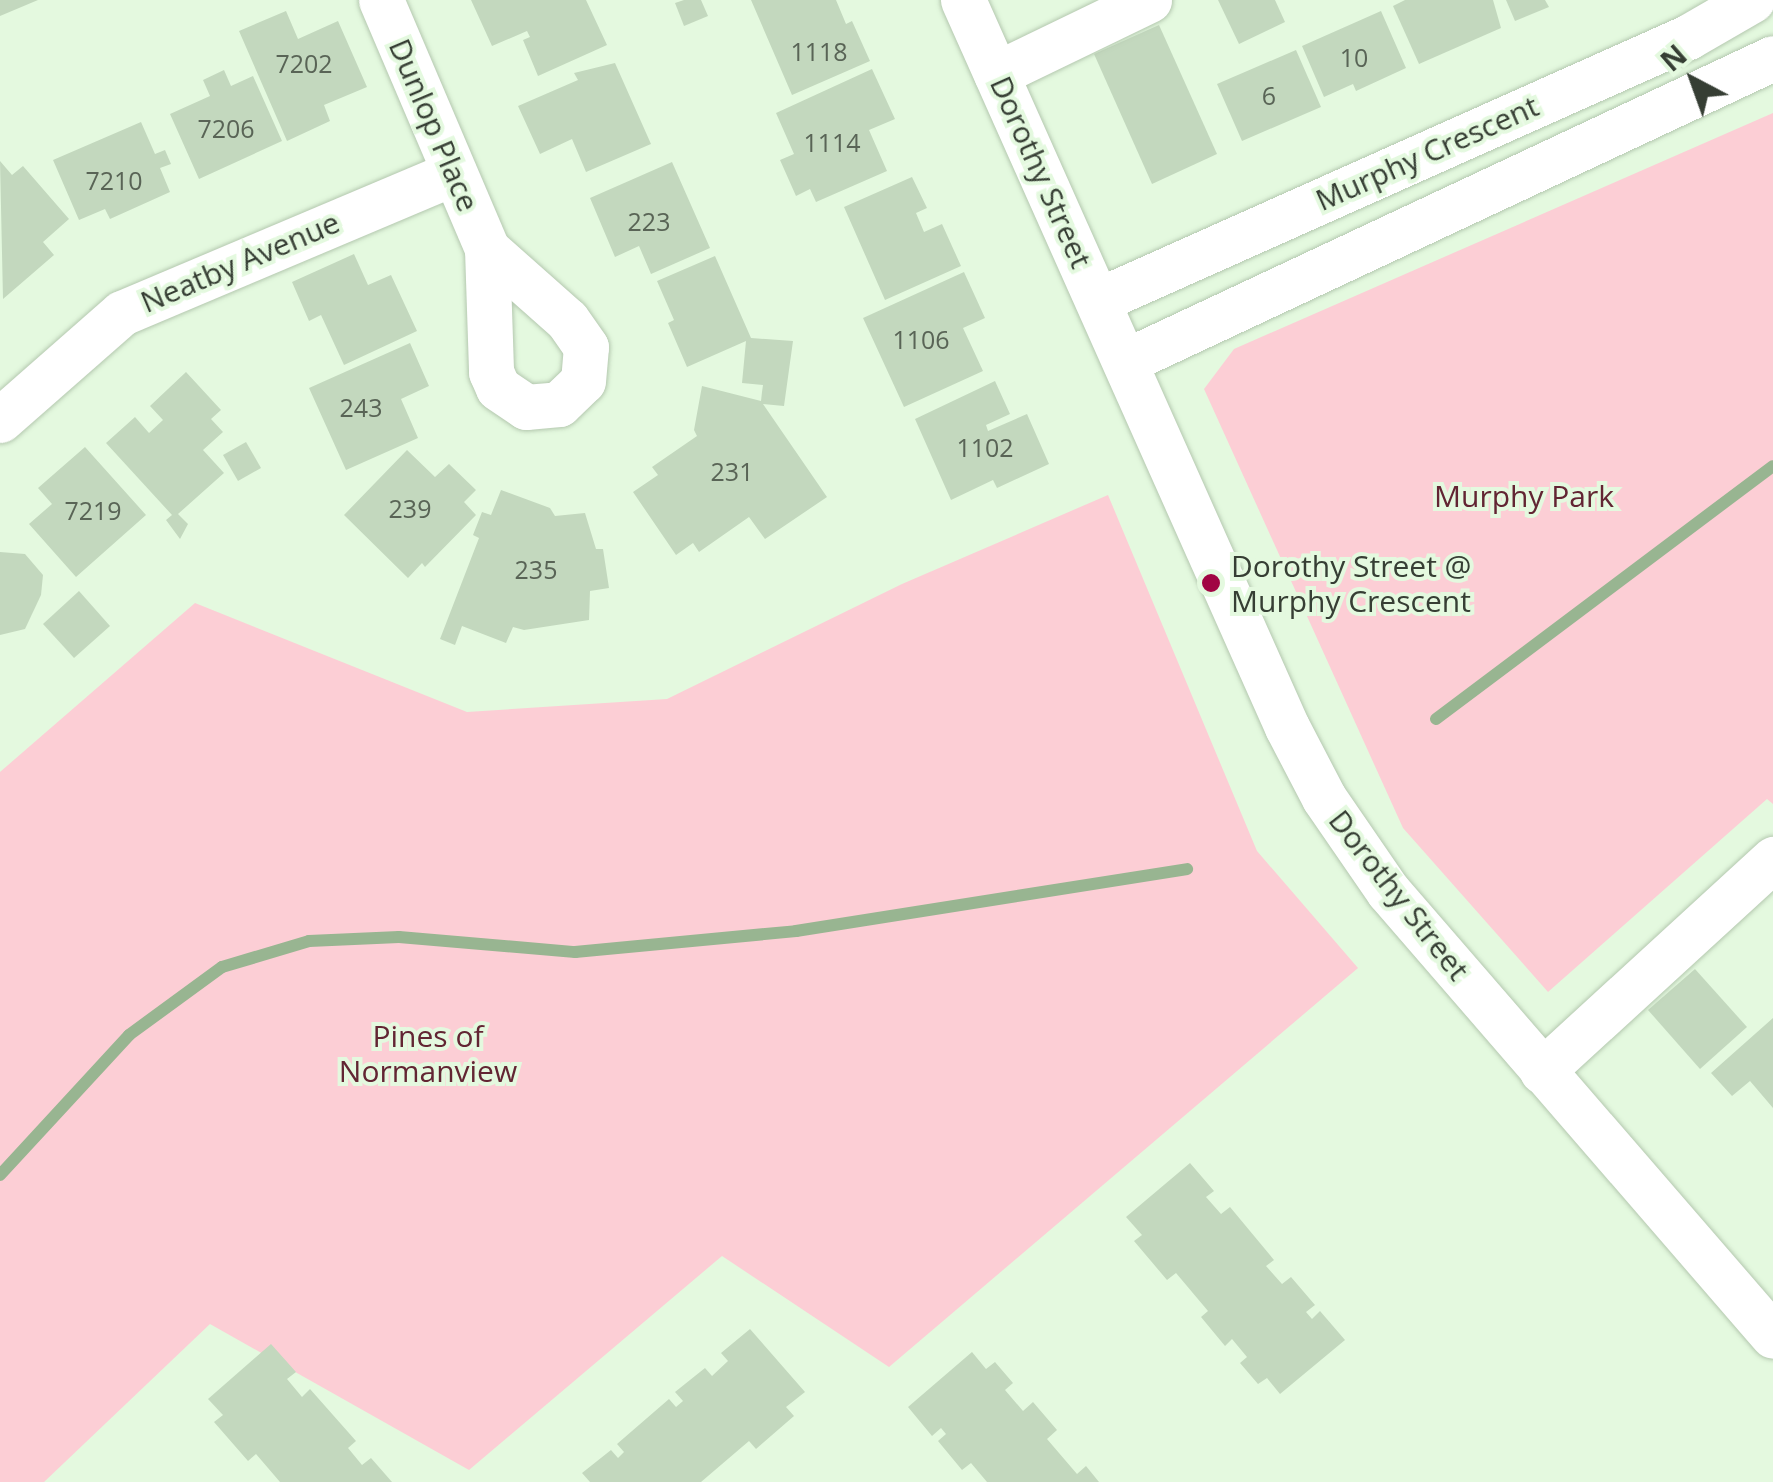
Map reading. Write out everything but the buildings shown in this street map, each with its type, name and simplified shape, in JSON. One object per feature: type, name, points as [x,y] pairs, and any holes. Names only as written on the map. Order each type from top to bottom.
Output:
[{"type":"street","name":"Dunlop Place","points":[[382,0],[487,249]]},
{"type":"street","name":"Dorothy Street","points":[[963,0],[1287,727],[1324,798],[1388,891],[1773,1336]]},
{"type":"street","points":[[996,74],[1149,0]]},
{"type":"street","name":"Murphy Crescent","points":[[1099,300],[1688,38],[1752,0]]},
{"type":"street","name":"Murphy Crescent","points":[[1126,361],[1773,58]]},
{"type":"street","name":"Neatby Avenue","points":[[0,420],[122,312],[453,173]]},
{"type":"street","points":[[1542,1071],[1773,859]]},
{"type":"green space","name":"Murphy Park","points":[[1773,113],[1773,804],[1767,799],[1548,992],[1403,828],[1204,389],[1234,349]]},
{"type":"green space","name":"Pines of Normanview","points":[[1108,495],[1257,851],[1358,968],[889,1367],[722,1256],[469,1470],[210,1324],[44,1482],[0,1482],[0,772],[195,603],[467,712],[667,699],[902,584]]},
{"type":"waterway","points":[[1436,719],[1773,466]]},
{"type":"waterway","points":[[0,1175],[129,1035],[222,967],[309,941],[399,937],[575,952],[796,931],[1187,869]]},
{"type":"place","name":"Dorothy Street @ Murphy Crescent","points":[[1211,583]]}]
